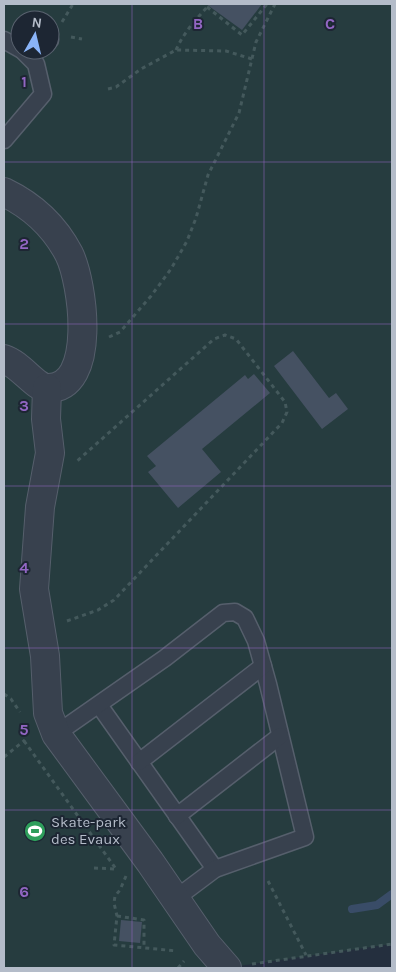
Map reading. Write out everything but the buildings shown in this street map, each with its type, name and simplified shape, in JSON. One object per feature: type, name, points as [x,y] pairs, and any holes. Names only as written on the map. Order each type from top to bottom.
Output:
[{"type":"street","points":[[4,192],[22,201],[34,210],[59,238],[70,255],[78,278],[83,334],[82,349],[72,377],[61,386],[47,388],[38,386],[24,370],[11,361],[4,359]]},
{"type":"street","points":[[47,388],[46,419],[50,453],[44,482],[34,589],[45,656],[48,713],[56,734],[139,866],[175,899],[207,944],[227,968]]},
{"type":"lane","points":[[4,140],[43,94],[40,60]]},
{"type":"lane","points":[[56,734],[165,658],[223,614],[235,612],[245,618],[256,641],[263,666],[304,837],[215,869],[175,899]]},
{"type":"lane","points":[[139,762],[263,666]]},
{"type":"lane","points":[[98,705],[215,869]]},
{"type":"lane","points":[[177,816],[280,736]]},
{"type":"path","points":[[176,50],[180,40],[208,5],[242,35],[267,4]]},
{"type":"path","points":[[82,349],[120,332],[171,269],[187,241],[196,218],[208,175],[239,113],[256,42],[275,4]]},
{"type":"path","points":[[108,89],[125,81],[141,69],[176,50],[226,50],[252,59]]},
{"type":"path","points":[[40,632],[98,610],[114,600],[282,423],[287,412],[285,402],[236,339],[224,335],[214,339],[66,471],[44,482]]},
{"type":"path","points":[[24,741],[116,869]]},
{"type":"path","points":[[94,868],[116,869],[139,866]]},
{"type":"path","points":[[139,866],[115,896],[114,903],[117,916],[114,945],[178,951]]},
{"type":"path","points":[[268,881],[306,955]]},
{"type":"path","points":[[117,916],[144,920],[144,948]]},
{"type":"path","points":[[227,968],[392,944]]},
{"type":"green space","points":[[4,4],[392,4],[392,944],[225,968],[4,968]]},
{"type":"waterway","points":[[352,909],[377,905],[392,894]]},
{"type":"place","name":"Skate-park des Evaux","points":[[35,831]]}]
